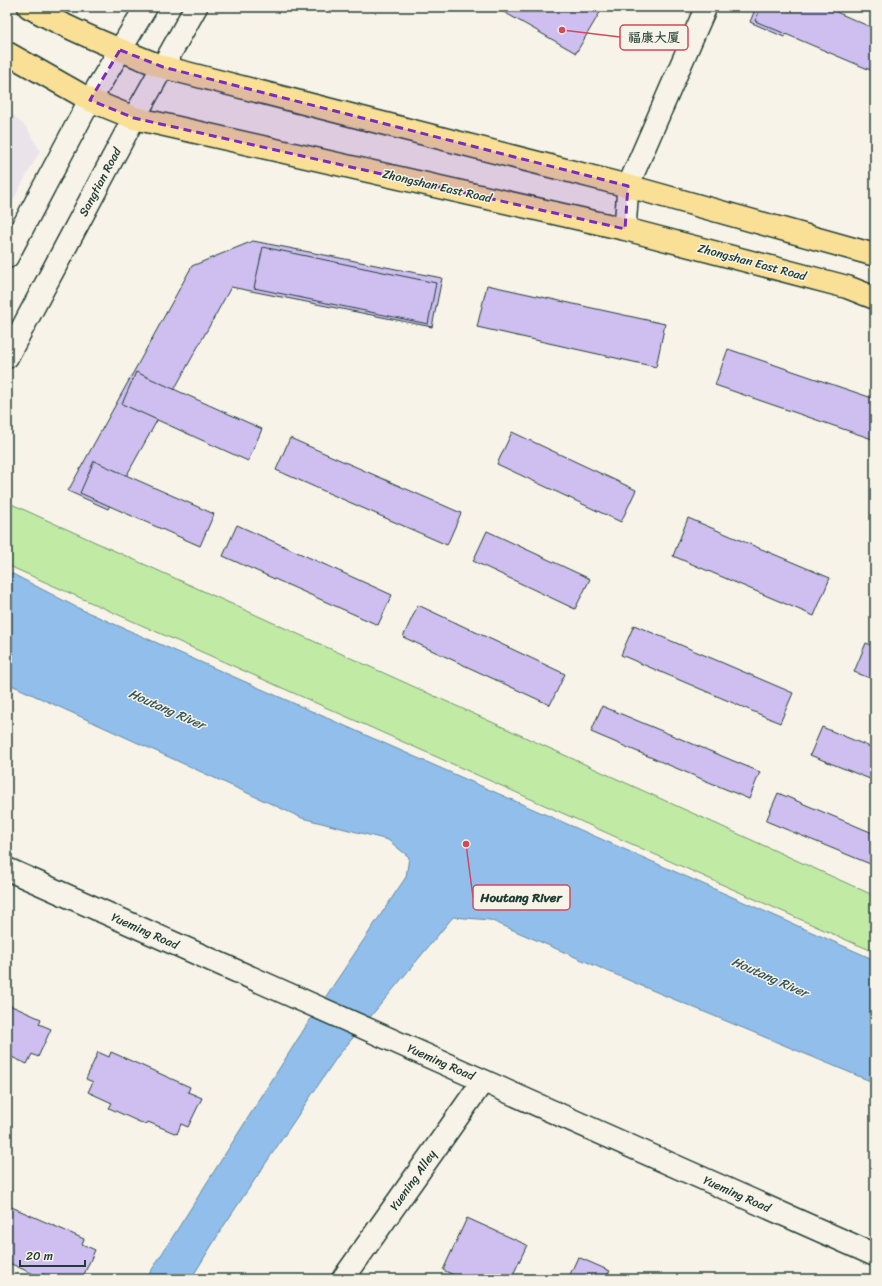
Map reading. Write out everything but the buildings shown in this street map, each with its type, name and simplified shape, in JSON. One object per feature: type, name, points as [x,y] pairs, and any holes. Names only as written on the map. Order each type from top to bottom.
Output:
[{"type":"main road","points":[[29,7],[43,15],[120,50],[163,67],[628,186],[875,255]]},
{"type":"main road","name":"Zhongshan East Road","points":[[7,54],[90,100],[134,118],[625,229],[847,287],[875,298]]},
{"type":"street","points":[[7,257],[90,100],[146,7]]},
{"type":"street","name":"Sangtian Road","points":[[7,357],[134,118],[196,7]]},
{"type":"street","points":[[625,229],[628,186],[706,7]]},
{"type":"street","name":"Yueming Road","points":[[7,869],[875,1255]]},
{"type":"street","name":"Yuening Alley","points":[[343,1279],[483,1081]]},
{"type":"highlighted area","points":[[120,50],[163,67],[628,186],[625,229],[134,118],[90,100]]},
{"type":"shaded area","points":[[7,109],[27,128],[40,151],[7,211]]},
{"type":"green space","points":[[7,502],[875,896],[875,952],[7,565]]},
{"type":"water","points":[[7,571],[78,608],[875,960],[875,1083],[642,986],[490,920],[453,917],[337,1057],[223,1227],[191,1279],[146,1279],[308,1023],[406,877],[409,857],[388,840],[302,818],[7,683]]},
{"type":"place","name":"福康大厦","points":[[562,30]]},
{"type":"place","name":"Houtang River","points":[[466,844]]}]
